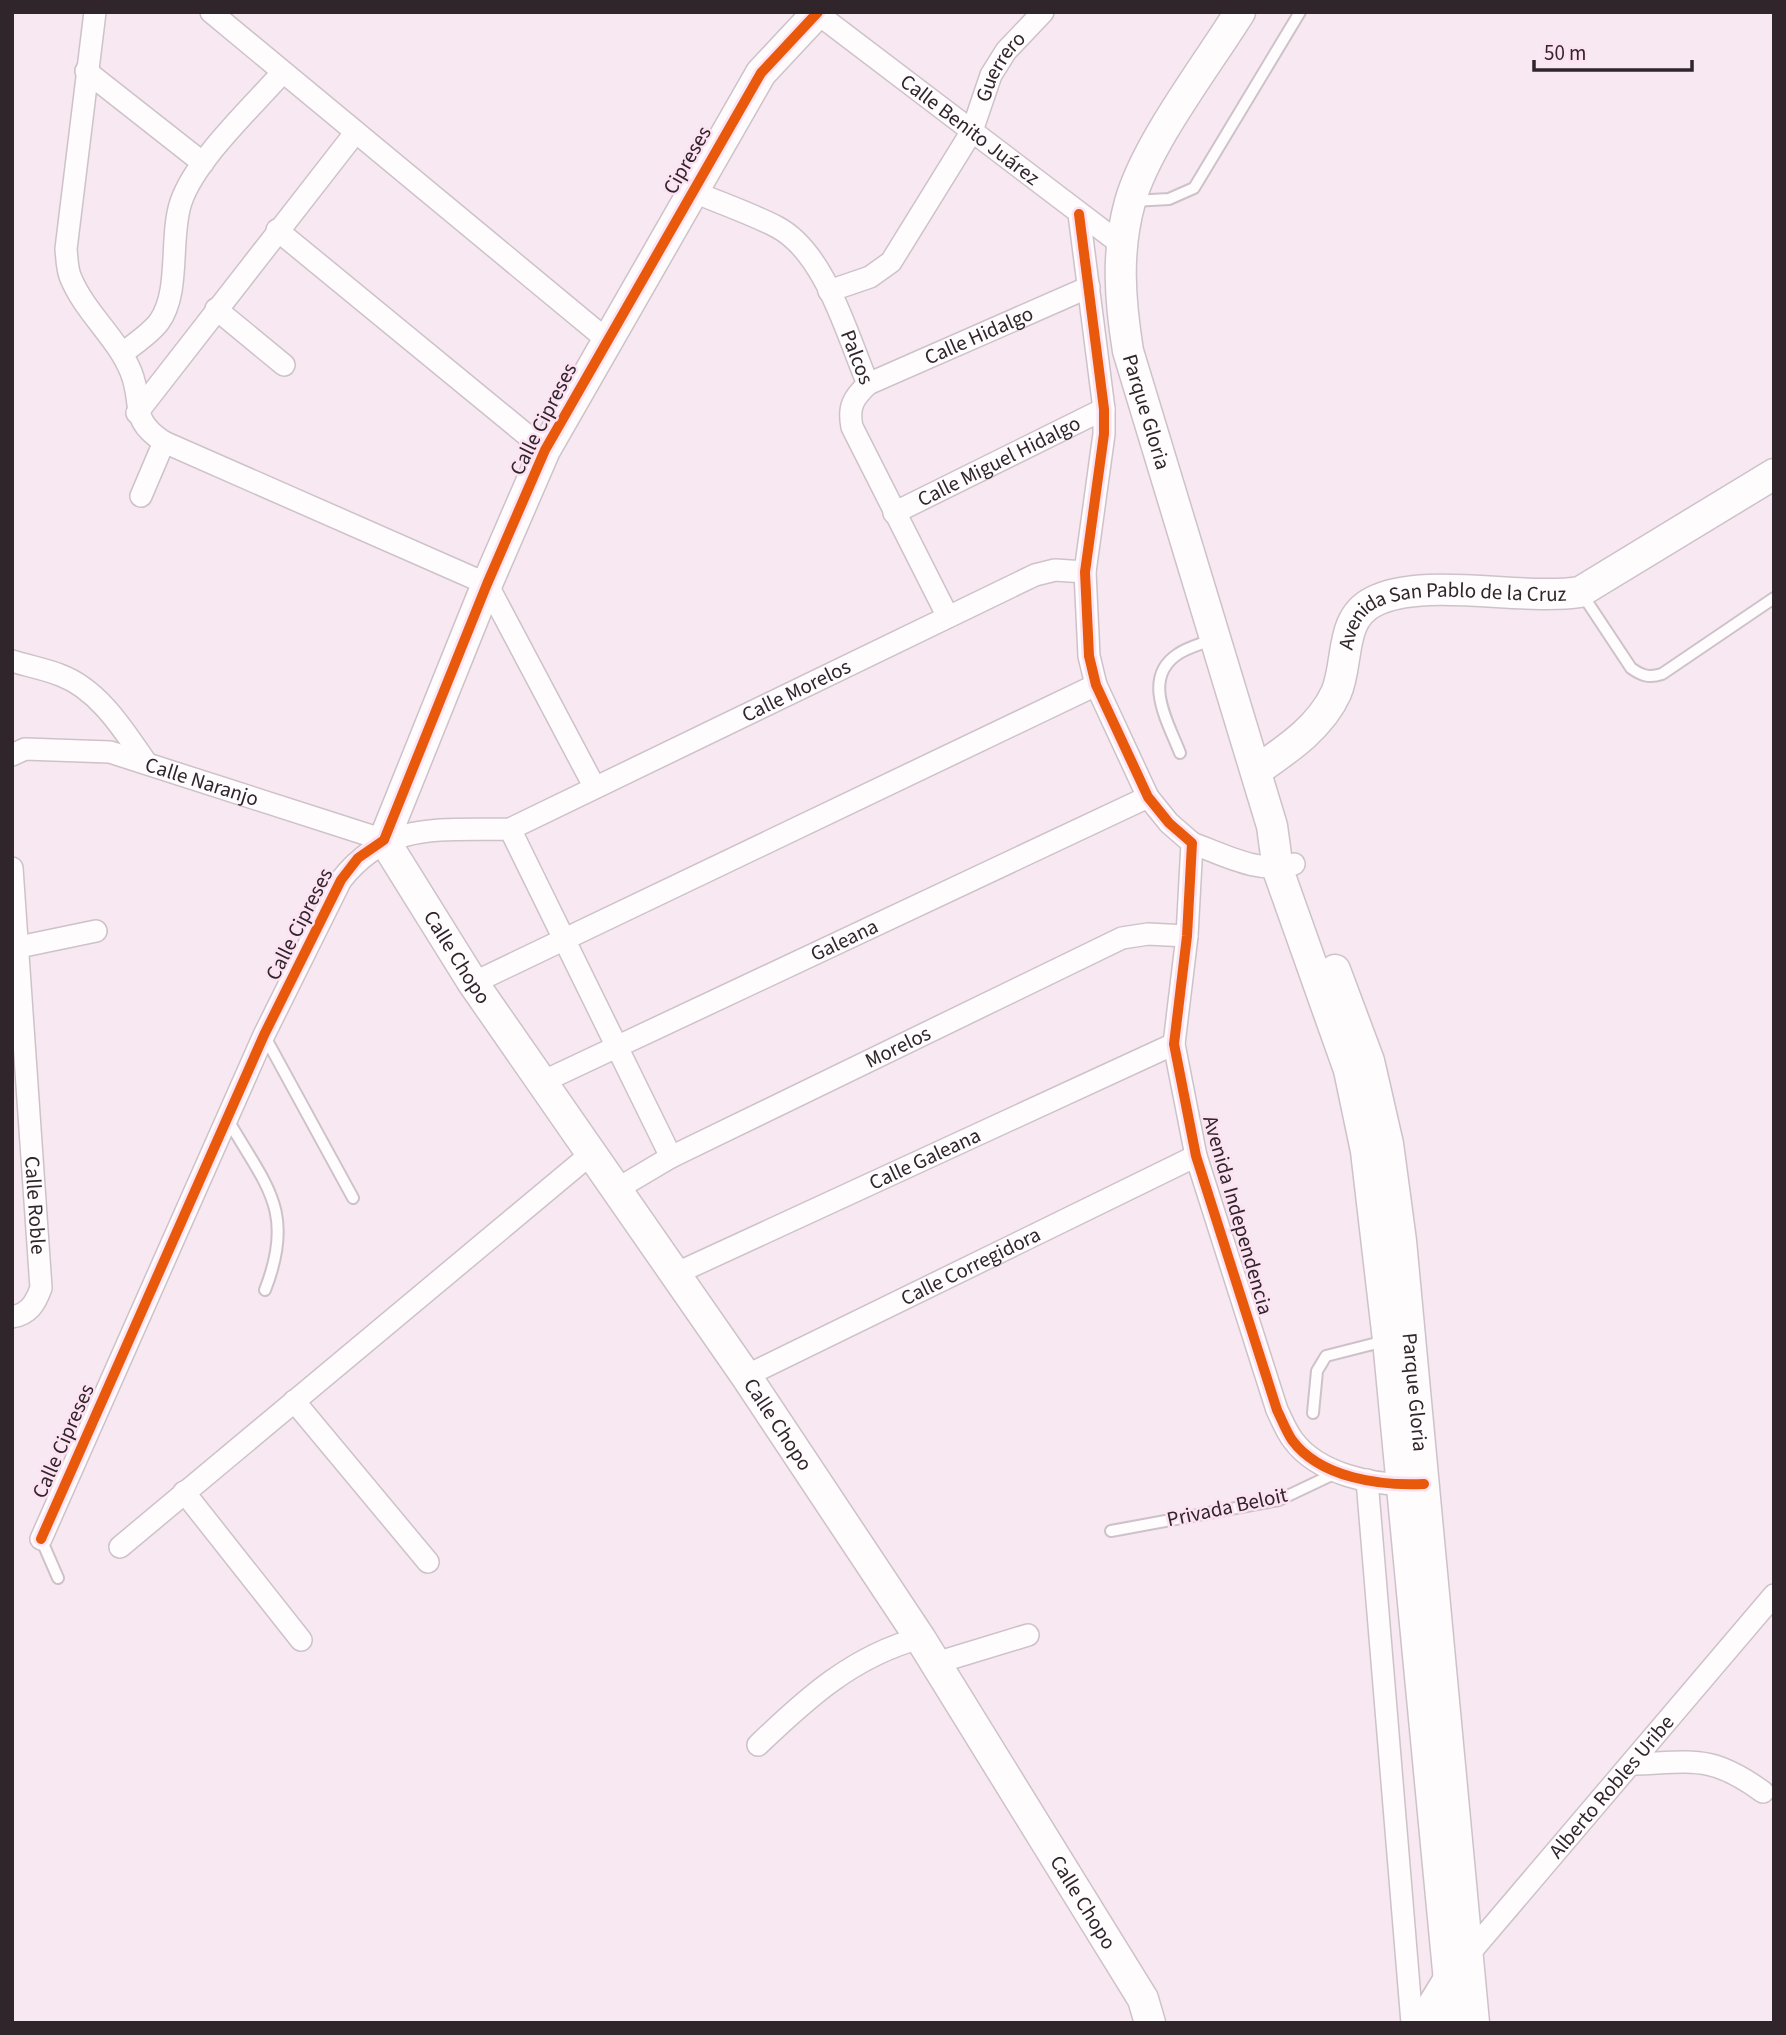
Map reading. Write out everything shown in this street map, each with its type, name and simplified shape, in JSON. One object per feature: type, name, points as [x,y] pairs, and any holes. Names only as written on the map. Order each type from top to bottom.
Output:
[{"type":"main road","name":"Parque Gloria","points":[[1240,12],[1152,153],[1130,201],[1122,245],[1119,297],[1128,351],[1213,639],[1349,1070],[1366,1152],[1388,1340],[1412,1484],[1474,2023]]},
{"type":"main road","name":"Cipreses","points":[[607,340],[761,73],[818,13]]},
{"type":"main road","name":"Calle Cipreses","points":[[384,841],[487,584],[545,450],[607,340]]},
{"type":"main road","name":"Avenida San Pablo de la Cruz","points":[[1256,771],[1294,744],[1317,722],[1336,693],[1355,616],[1373,602],[1404,594],[1437,591],[1553,596],[1580,592],[1774,474]]},
{"type":"main road","name":"Calle Chopo","points":[[384,841],[473,983],[746,1376],[928,1650],[1143,1999],[1150,2023]]},
{"type":"main road","name":"Parque Gloria","points":[[1286,867],[1369,1061],[1388,1144],[1401,1241],[1412,1484],[1453,2023]]},
{"type":"main road","points":[[1422,2023],[1449,1979]]},
{"type":"street","points":[[95,12],[66,250],[70,276],[122,353],[133,376],[137,413],[147,431],[164,442],[487,584],[594,786]]},
{"type":"street","points":[[211,12],[607,340]]},
{"type":"street","name":"Guerrero","points":[[829,291],[870,277],[891,262],[972,131],[991,75],[1006,51],[1043,12]]},
{"type":"street","name":"Calle Benito Juárez","points":[[818,13],[1122,245]]},
{"type":"street","points":[[86,71],[203,163]]},
{"type":"street","points":[[122,353],[159,323],[167,305],[180,204],[203,163],[282,73]]},
{"type":"street","points":[[137,413],[355,132]]},
{"type":"street","name":"Palcos","points":[[692,191],[778,228],[798,244],[816,265],[868,384],[855,396],[849,411],[852,427],[947,615]]},
{"type":"street","points":[[1079,214],[1104,409],[1104,434],[1086,572],[1089,656],[1096,685],[1148,797],[1169,823],[1192,843],[1234,860],[1286,867]]},
{"type":"street","points":[[277,230],[545,450]]},
{"type":"street","name":"Calle Hidalgo","points":[[868,384],[1089,287]]},
{"type":"street","points":[[216,309],[284,365]]},
{"type":"street","name":"Calle Miguel Hidalgo","points":[[894,513],[1104,409]]},
{"type":"street","points":[[141,496],[164,442]]},
{"type":"street","name":"Calle Morelos","points":[[384,841],[414,833],[510,829],[947,615],[1035,575],[1055,570],[1086,572]]},
{"type":"street","name":"Calle Naranjo","points":[[12,661],[63,676],[93,696],[117,722],[145,761],[384,841]]},
{"type":"street","points":[[473,983],[564,937],[1096,685]]},
{"type":"street","points":[[12,755],[25,749],[110,752],[145,761]]},
{"type":"street","name":"Galeana","points":[[542,1082],[1148,797]]},
{"type":"street","points":[[510,829],[671,1157]]},
{"type":"street","name":"Calle Cipreses","points":[[41,1539],[264,1035],[341,880],[358,858],[384,841]]},
{"type":"street","name":"Avenida Independencia","points":[[1192,843],[1187,936],[1174,1044],[1196,1156],[1277,1410],[1293,1440],[1312,1459],[1338,1472],[1367,1480],[1412,1484]]},
{"type":"street","name":"Calle Roble","points":[[12,868],[41,1289],[36,1304],[22,1315],[12,1317]]},
{"type":"street","points":[[19,947],[96,931]]},
{"type":"street","name":"Morelos","points":[[617,1189],[671,1157],[1122,938],[1148,934],[1187,936]]},
{"type":"street","name":"Calle Galeana","points":[[675,1274],[1174,1044]]},
{"type":"street","points":[[120,1546],[592,1153]]},
{"type":"street","name":"Calle Corregidora","points":[[746,1376],[1196,1156]]},
{"type":"street","points":[[294,1401],[428,1562]]},
{"type":"street","points":[[1367,1480],[1412,2023]]},
{"type":"street","points":[[184,1492],[301,1640]]},
{"type":"street","name":"Alberto Robles Uribe","points":[[1449,1979],[1774,1595]]},
{"type":"street","points":[[758,1745],[825,1683],[877,1653],[928,1650],[1028,1634]]},
{"type":"street","points":[[1633,1764],[1702,1762],[1720,1766],[1763,1792]]},
{"type":"lane","points":[[1130,201],[1170,200],[1194,188],[1300,12]]},
{"type":"lane","points":[[1580,592],[1632,668],[1640,675],[1651,677],[1662,674],[1774,598]]},
{"type":"lane","points":[[1180,753],[1160,701],[1158,682],[1165,665],[1178,653],[1213,639]]},
{"type":"lane","points":[[264,1035],[353,1198]]},
{"type":"lane","points":[[227,1118],[272,1197],[279,1225],[278,1257],[265,1290]]},
{"type":"lane","points":[[1313,1413],[1317,1371],[1326,1356],[1388,1340]]},
{"type":"lane","name":"Privada Beloit","points":[[1111,1531],[1279,1500],[1338,1472]]},
{"type":"lane","name":"Calle Cipreses","points":[[41,1539],[58,1578]]},
{"type":"cycle path","points":[[41,1539],[264,1035],[341,880],[358,858],[384,840],[487,584],[545,450],[761,73],[818,12]]},
{"type":"cycle path","points":[[1079,214],[1104,409],[1104,434],[1085,572],[1089,656],[1096,685],[1148,797],[1169,823],[1192,843],[1187,936],[1174,1044],[1196,1156],[1277,1410],[1292,1440],[1304,1453],[1334,1471],[1370,1481],[1424,1484]]}]
